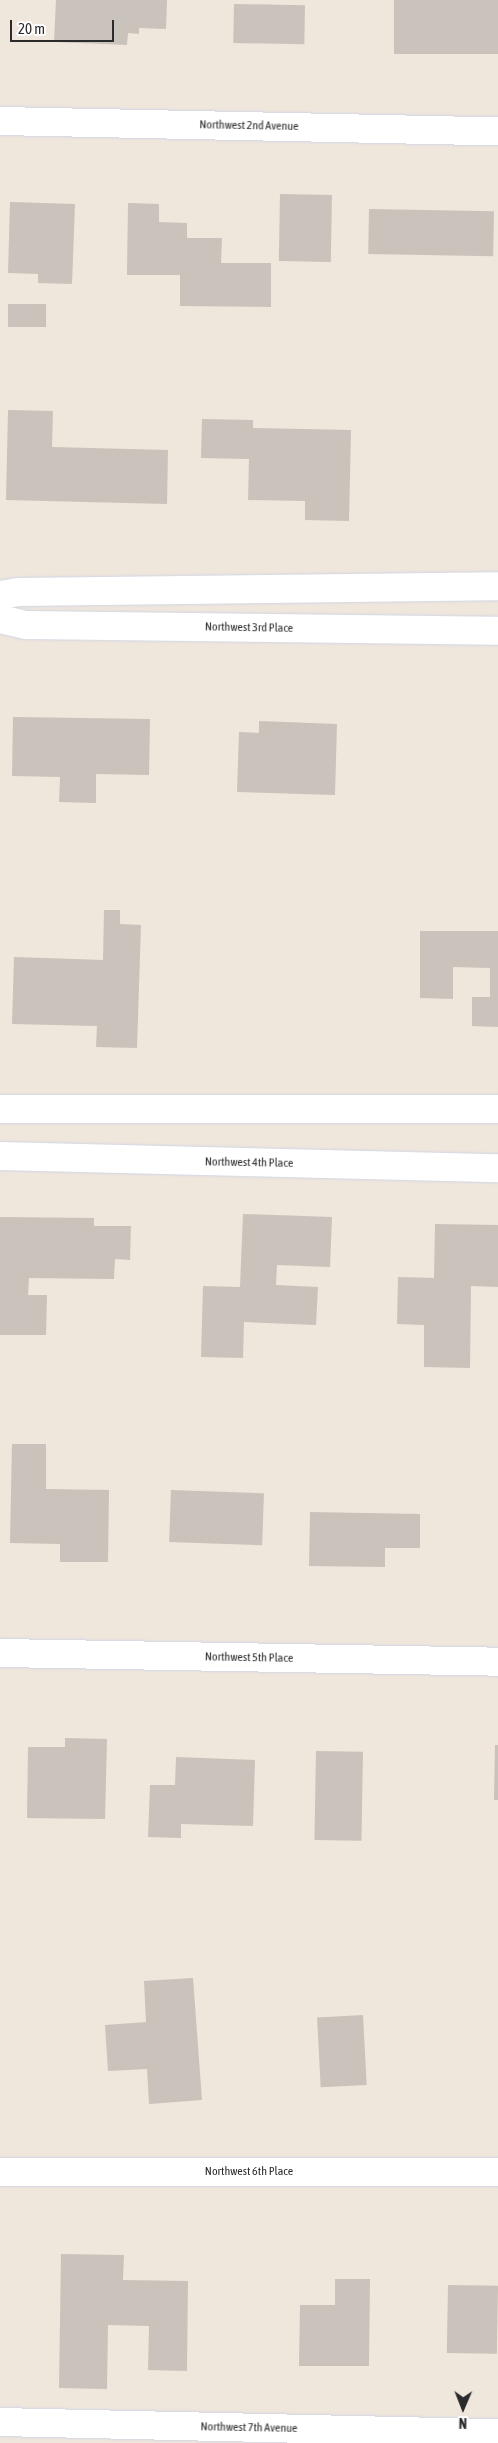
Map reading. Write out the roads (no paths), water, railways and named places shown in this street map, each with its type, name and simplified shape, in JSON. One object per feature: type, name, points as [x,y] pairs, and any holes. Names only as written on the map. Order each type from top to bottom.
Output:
[{"type":"street","name":"Northwest 2nd Avenue","points":[[0,121],[498,131]]},
{"type":"street","points":[[0,595],[18,592],[498,586]]},
{"type":"street","name":"Northwest 3rd Place","points":[[0,619],[36,625],[498,631]]},
{"type":"street","points":[[0,1109],[498,1109]]},
{"type":"street","name":"Northwest 4th Place","points":[[0,1156],[498,1168]]},
{"type":"street","name":"Northwest 5th Place","points":[[0,1653],[498,1662]]},
{"type":"street","name":"Northwest 6th Place","points":[[0,2172],[498,2172]]},
{"type":"street","name":"Northwest 7th Avenue","points":[[0,2422],[498,2433]]}]
